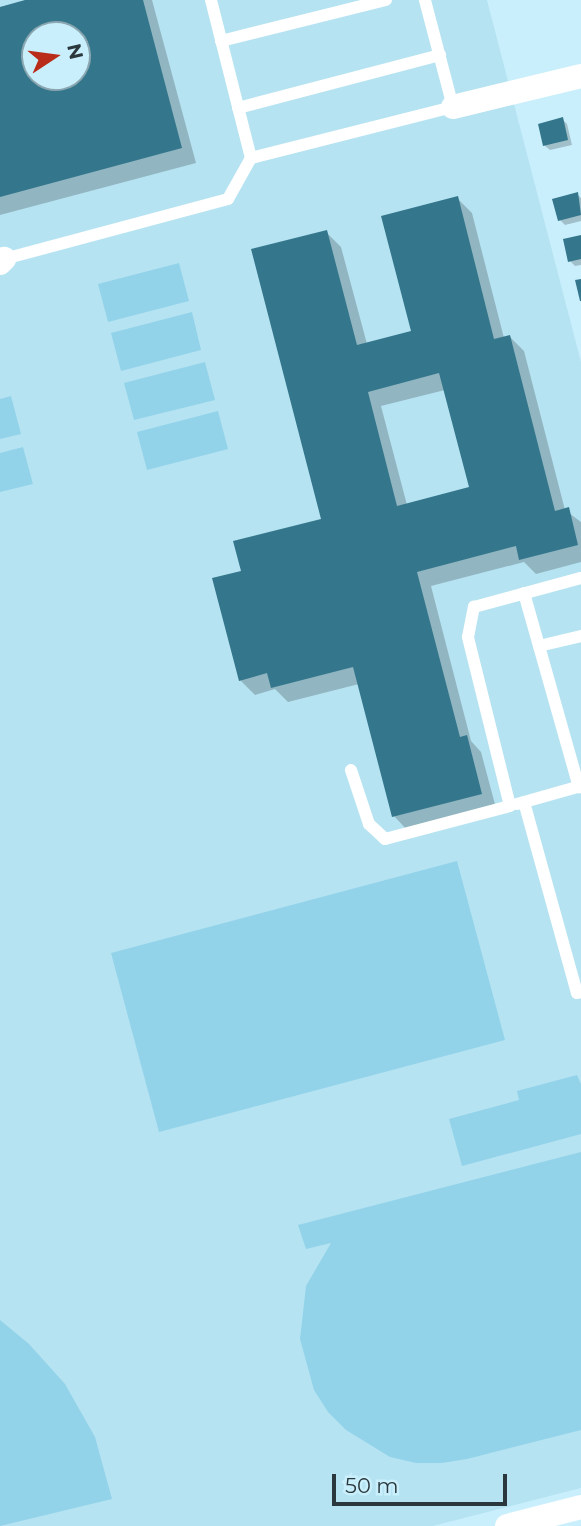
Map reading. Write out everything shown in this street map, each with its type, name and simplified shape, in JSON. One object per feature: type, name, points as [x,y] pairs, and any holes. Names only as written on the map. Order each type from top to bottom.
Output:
[{"type":"street","points":[[453,107],[581,76]]},
{"type":"street","points":[[507,1526],[581,1507]]},
{"type":"lane","points":[[2,261],[228,199],[251,158],[211,0]]},
{"type":"lane","points":[[221,41],[386,0]]},
{"type":"lane","points":[[251,158],[453,107],[425,0]]},
{"type":"lane","points":[[238,108],[440,55]]},
{"type":"lane","points":[[510,806],[468,637],[474,607],[581,578]]},
{"type":"lane","points":[[351,770],[369,824],[386,839],[580,787],[524,593]]},
{"type":"lane","points":[[539,646],[581,636]]},
{"type":"lane","points":[[524,802],[577,993],[581,992]]},
{"type":"shaded area","points":[[0,0],[487,0],[581,362],[581,1488],[433,1526],[0,1526]]},
{"type":"shaded area","points":[[179,263],[189,301],[108,322],[98,284]]},
{"type":"shaded area","points":[[192,312],[201,350],[121,371],[111,333]]},
{"type":"shaded area","points":[[205,362],[215,400],[134,420],[124,383]]},
{"type":"shaded area","points":[[11,396],[21,434],[0,439],[0,399]]},
{"type":"shaded area","points":[[218,411],[228,449],[147,470],[137,432]]},
{"type":"shaded area","points":[[23,447],[33,484],[0,492],[0,453]]},
{"type":"shaded area","points":[[457,861],[505,1040],[159,1132],[111,953]]},
{"type":"shaded area","points":[[577,1075],[581,1084],[581,1134],[462,1166],[449,1119],[519,1100],[517,1091]]},
{"type":"shaded area","points":[[581,1152],[581,1430],[467,1459],[416,1463],[390,1457],[346,1430],[328,1412],[314,1390],[300,1339],[306,1286],[331,1243],[306,1249],[298,1225]]},
{"type":"shaded area","points":[[0,1320],[29,1344],[65,1384],[95,1437],[112,1499],[0,1526]]},
{"type":"building","points":[[25,0],[143,0],[182,148],[0,197],[0,7]]},
{"type":"building","points":[[563,117],[568,140],[543,146],[538,124]]},
{"type":"building","points":[[578,192],[581,215],[558,221],[552,199]]},
{"type":"building","points":[[458,196],[494,339],[510,335],[555,511],[569,507],[578,545],[519,560],[516,546],[417,572],[460,737],[467,735],[482,794],[392,817],[353,667],[271,688],[267,673],[239,681],[212,578],[241,571],[233,541],[321,519],[251,249],[327,230],[357,345],[411,331],[381,216]],"holes":[[[439,373],[469,487],[397,506],[368,392]]]},
{"type":"building","points":[[581,235],[581,259],[568,262],[563,239]]},
{"type":"building","points":[[581,279],[581,301],[580,301],[575,280]]}]
